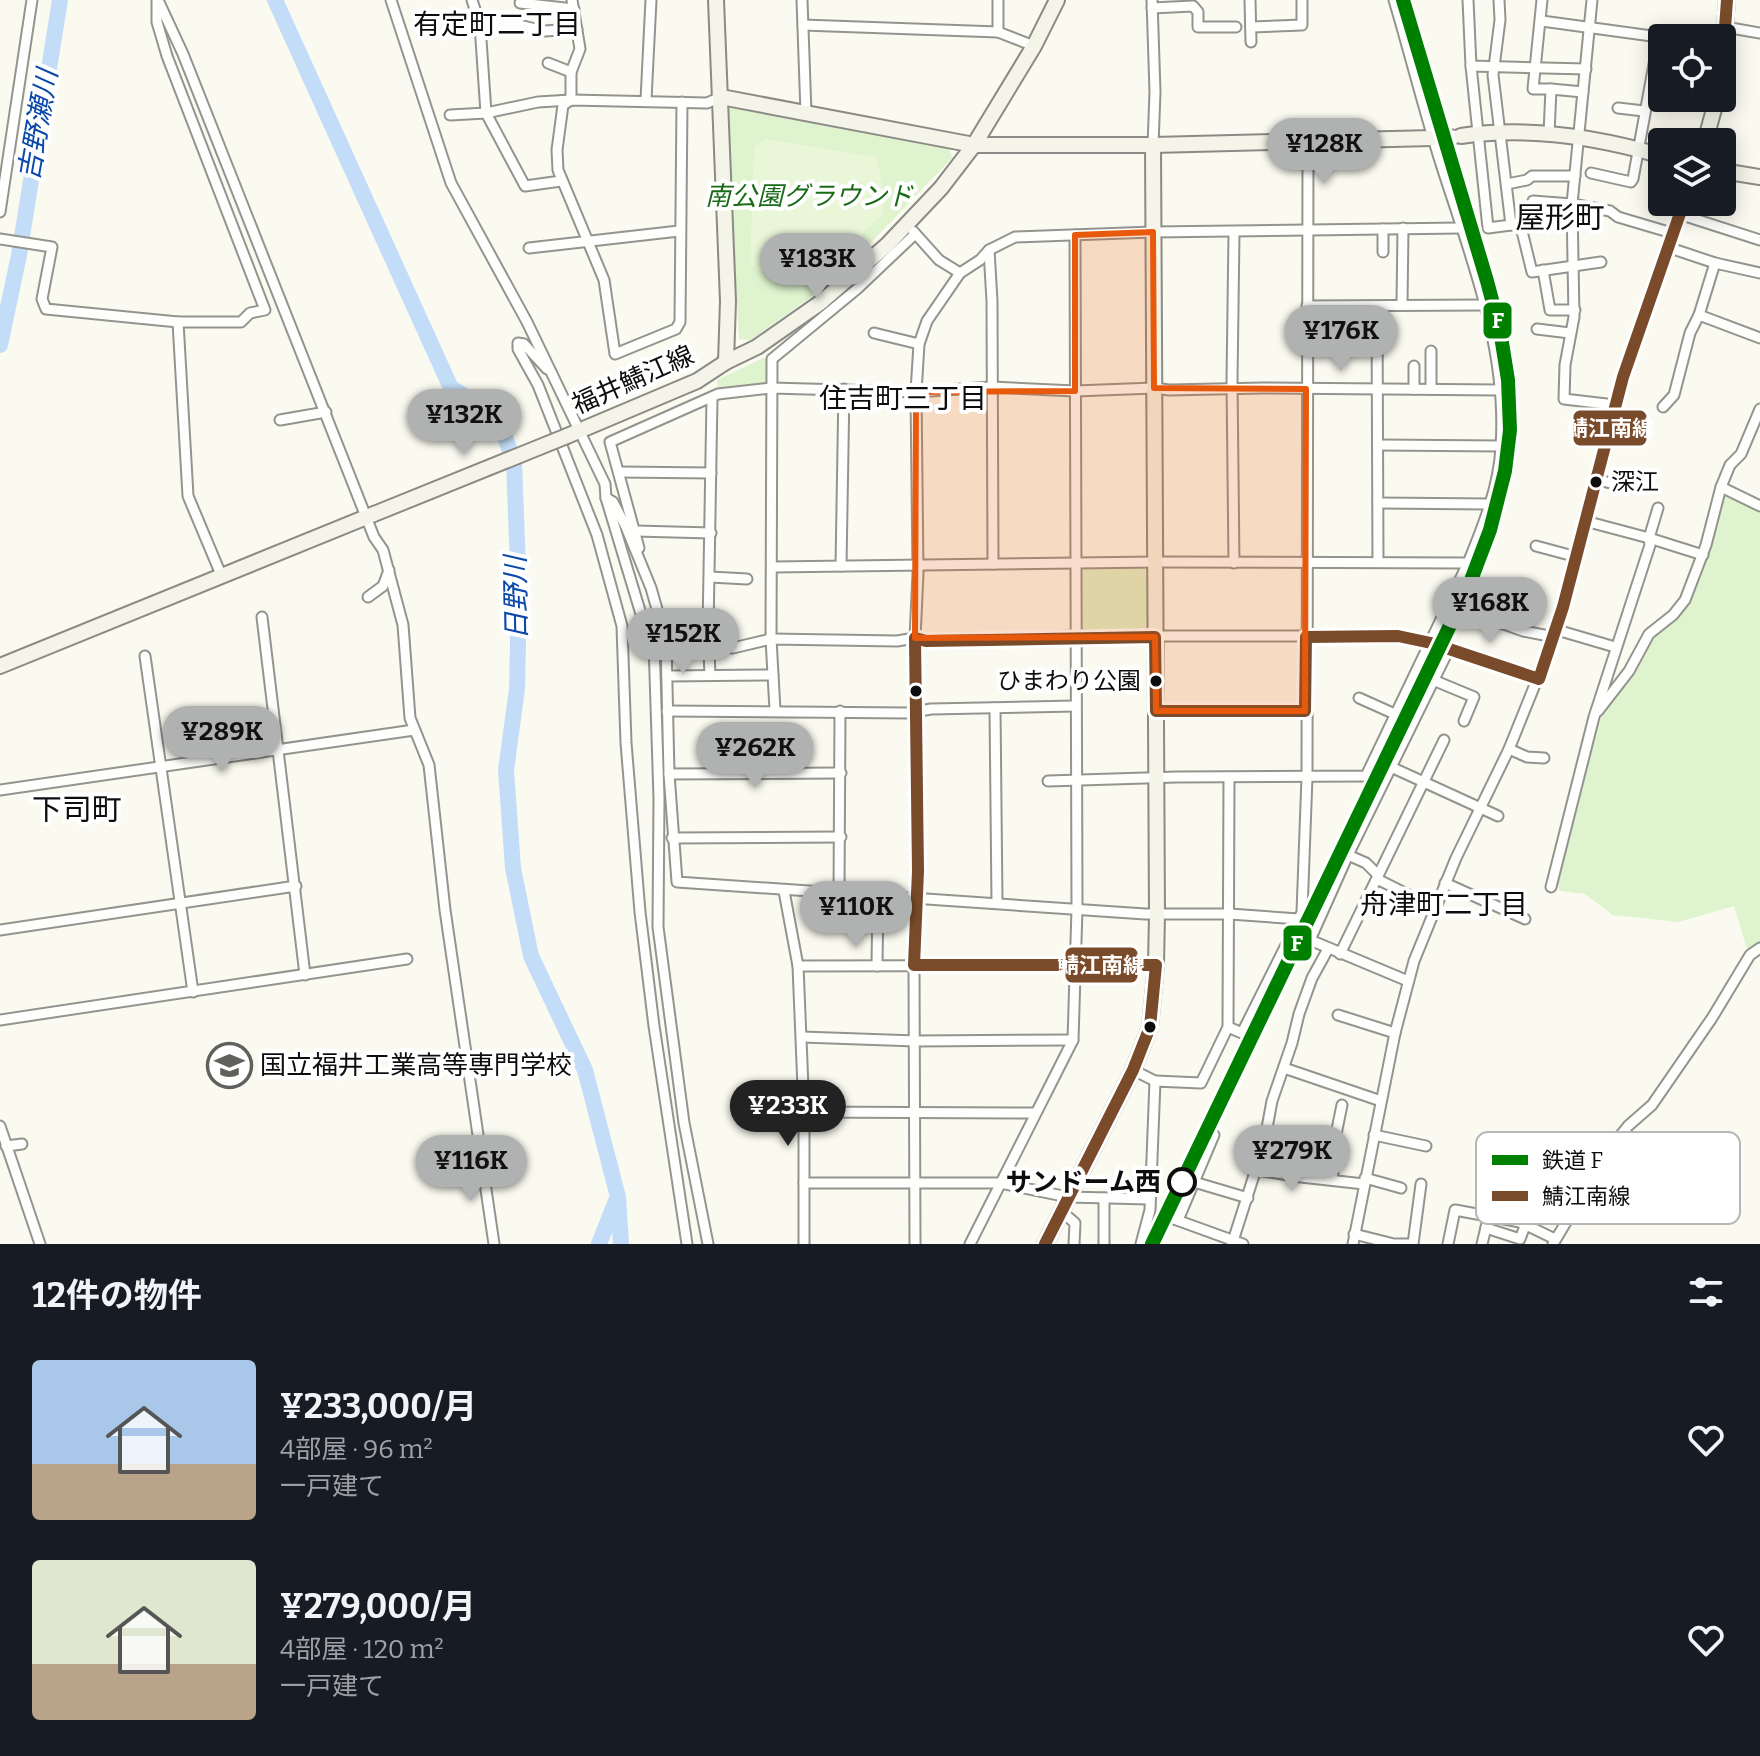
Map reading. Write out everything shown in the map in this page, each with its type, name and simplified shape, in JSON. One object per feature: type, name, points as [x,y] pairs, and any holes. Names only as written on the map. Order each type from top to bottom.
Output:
[{"type":"street","points":[[0,212],[32,0]]},
{"type":"street","points":[[0,239],[52,247],[42,299],[46,309],[178,322],[241,322],[250,313],[265,310],[167,56],[157,22],[158,0]]},
{"type":"street","points":[[158,0],[370,516],[374,537],[383,550],[389,570],[403,625],[410,718],[429,765],[445,910],[494,1244]]},
{"type":"street","points":[[391,0],[451,183],[555,377],[574,434],[605,484],[606,498],[641,614],[654,643],[659,798],[658,927],[684,1123],[708,1244]]},
{"type":"street","points":[[472,0],[480,25],[486,113],[525,186],[561,181]]},
{"type":"street","points":[[646,100],[651,0]]},
{"type":"street","name":"福井鯖江線","points":[[0,666],[574,434],[697,381],[726,362],[728,301],[716,0]]},
{"type":"street","points":[[802,0],[806,113]]},
{"type":"street","points":[[998,0],[998,32]]},
{"type":"street","points":[[775,710],[771,639],[772,359],[857,289],[911,228],[974,145],[1034,46],[1057,0]]},
{"type":"street","points":[[1250,0],[1251,42]]},
{"type":"street","points":[[1251,27],[1302,25],[1302,0]]},
{"type":"street","points":[[1048,781],[1366,776],[1468,563],[1495,489],[1501,446],[1494,342],[1394,0]]},
{"type":"street","points":[[1468,0],[1476,133],[1488,228],[1520,223],[1532,272],[1601,262]]},
{"type":"street","points":[[1499,0],[1500,20],[1494,66],[1511,225]]},
{"type":"street","points":[[1542,0],[1533,89],[1583,92]]},
{"type":"street","points":[[1592,0],[1572,204],[1575,310],[1565,365],[1564,399],[1615,405]]},
{"type":"street","points":[[1725,24],[1727,0]]},
{"type":"street","points":[[520,3],[573,4],[580,49],[571,72],[571,100]]},
{"type":"street","points":[[1045,1244],[1133,1070],[1150,1027],[1156,965],[1155,92],[1152,4],[1193,6],[1198,12],[1198,27],[1236,27]]},
{"type":"street","points":[[1542,21],[1659,37],[1631,182],[1591,173]]},
{"type":"street","points":[[480,25],[510,23],[544,31],[577,29]]},
{"type":"street","points":[[803,25],[998,32],[1034,46]]},
{"type":"street","points":[[1736,29],[1760,33]]},
{"type":"street","points":[[548,63],[571,72]]},
{"type":"street","points":[[1471,66],[1586,69]]},
{"type":"street","points":[[1549,133],[1551,89]]},
{"type":"street","points":[[450,115],[486,113],[538,102],[646,100],[707,103],[721,97],[974,145],[1308,142],[1433,138],[1443,134],[1461,136],[1500,132],[1579,136],[1648,152]]},
{"type":"street","points":[[571,100],[563,105],[557,150],[561,181],[608,297],[615,354],[676,329],[680,322],[682,102]]},
{"type":"street","points":[[1618,108],[1644,111]]},
{"type":"street","points":[[1228,1027],[1242,1033],[1302,912],[1307,777],[1308,142]]},
{"type":"street","points":[[1736,173],[1760,177]]},
{"type":"street","points":[[1507,184],[1532,176],[1575,176]]},
{"type":"street","points":[[1533,201],[1610,211],[1618,217],[1672,233]]},
{"type":"street","points":[[1421,1184],[1413,1244],[1354,1239],[1408,981],[1445,883],[1509,749],[1555,634],[1615,405],[1678,216]]},
{"type":"street","points":[[1685,216],[1760,240]]},
{"type":"street","points":[[726,362],[757,347],[820,303],[911,228]]},
{"type":"street","points":[[911,228],[939,260],[960,273]]},
{"type":"street","points":[[1402,305],[1403,228]]},
{"type":"street","points":[[915,1244],[916,392],[919,344],[927,321],[960,273],[989,250],[1015,237],[1461,228]]},
{"type":"street","points":[[1383,229],[1383,252]]},
{"type":"street","points":[[529,248],[679,231]]},
{"type":"street","points":[[1234,233],[1234,563]]},
{"type":"street","points":[[970,1244],[1073,1040],[1077,909],[1075,235]]},
{"type":"street","points":[[1667,247],[1715,263],[1760,273]]},
{"type":"street","points":[[989,250],[993,564]]},
{"type":"street","points":[[1663,407],[1674,395],[1690,333],[1699,315],[1715,263]]},
{"type":"street","points":[[1543,270],[1550,310],[1575,310]]},
{"type":"street","points":[[1307,306],[1485,305]]},
{"type":"street","points":[[1377,307],[1378,562]]},
{"type":"street","points":[[1699,315],[1760,338]]},
{"type":"street","points":[[178,322],[188,496],[222,577]]},
{"type":"street","points":[[1537,329],[1570,333]]},
{"type":"street","points":[[874,333],[919,344]]},
{"type":"street","points":[[555,377],[524,344],[518,343],[518,349],[538,385],[597,535],[622,626],[626,743],[640,912],[687,1244]]},
{"type":"street","points":[[1431,351],[1431,389]]},
{"type":"street","points":[[1414,366],[1414,389]]},
{"type":"street","points":[[642,568],[636,531],[610,442],[718,394],[771,388],[916,392],[992,387],[1075,391],[1154,388],[1499,390]]},
{"type":"street","points":[[841,566],[844,389]]},
{"type":"street","points":[[710,675],[712,398]]},
{"type":"street","points":[[1594,717],[1629,671],[1649,634],[1673,615],[1685,600],[1703,555],[1721,487],[1730,465],[1741,454],[1760,409]]},
{"type":"street","points":[[280,420],[326,412]]},
{"type":"street","points":[[1378,445],[1501,446]]},
{"type":"street","points":[[619,472],[711,473]]},
{"type":"street","points":[[1595,479],[1618,485]]},
{"type":"street","points":[[1721,487],[1760,506]]},
{"type":"street","points":[[606,498],[613,502],[626,527],[651,588],[666,641],[669,774],[677,882],[1157,914],[1230,914],[1299,919]]},
{"type":"street","points":[[1378,503],[1489,504]]},
{"type":"street","points":[[1551,887],[1594,717],[1615,647],[1634,600],[1658,508]]},
{"type":"street","points":[[1585,521],[1703,555]]},
{"type":"street","points":[[636,531],[711,533]]},
{"type":"street","points":[[1536,546],[1577,557]]},
{"type":"street","points":[[773,567],[1156,562],[1468,563]]},
{"type":"street","points":[[368,597],[383,586],[389,570]]},
{"type":"street","points":[[710,577],[747,579]]},
{"type":"street","points":[[262,617],[305,975]]},
{"type":"street","points":[[1495,621],[1523,631],[1555,634],[1615,647]]},
{"type":"street","points":[[666,641],[733,648],[771,639],[897,641],[915,638],[926,641],[1075,636],[1398,636],[1431,643],[1539,679]]},
{"type":"street","points":[[1408,981],[1310,940],[1449,649]]},
{"type":"street","points":[[145,656],[193,992]]},
{"type":"street","points":[[667,676],[773,675]]},
{"type":"street","points":[[1433,680],[1474,697],[1464,721]]},
{"type":"street","points":[[1359,698],[1397,715]]},
{"type":"street","points":[[667,711],[908,713],[917,710],[1075,706]]},
{"type":"street","points":[[995,708],[997,903]]},
{"type":"street","points":[[839,893],[840,711]]},
{"type":"street","points":[[1156,711],[1305,711]]},
{"type":"street","points":[[0,790],[414,730]]},
{"type":"street","points":[[1340,954],[1444,740]]},
{"type":"street","points":[[1509,749],[1527,757],[1544,758]]},
{"type":"street","points":[[1391,767],[1498,816]]},
{"type":"street","points":[[669,774],[841,773]]},
{"type":"street","points":[[1133,1070],[1155,1081],[1201,1083],[1228,1027],[1229,778]]},
{"type":"street","points":[[672,838],[841,837]]},
{"type":"street","points":[[1348,855],[1366,863],[1378,877],[1435,908]]},
{"type":"street","points":[[1445,883],[1525,919]]},
{"type":"street","points":[[0,930],[296,886]]},
{"type":"street","points":[[784,891],[798,966],[804,1112],[804,1244]]},
{"type":"street","points":[[877,966],[878,896]]},
{"type":"street","points":[[1623,1132],[1652,1105],[1712,1018],[1750,955],[1760,948]]},
{"type":"street","points":[[1232,1242],[1257,1170],[1272,1101],[1305,996],[1328,949]]},
{"type":"street","points":[[0,1020],[407,959]]},
{"type":"street","points":[[798,966],[1156,965]]},
{"type":"street","points":[[1338,1015],[1395,1033]]},
{"type":"street","points":[[802,1037],[916,1041],[1073,1040]]},
{"type":"street","points":[[1284,1068],[1381,1101]]},
{"type":"street","points":[[1141,1244],[1154,1211],[1149,1199],[1155,1081]]},
{"type":"street","points":[[1332,1179],[1336,1151],[1329,1148],[1342,1105]]},
{"type":"street","points":[[804,1112],[1034,1113]]},
{"type":"street","points":[[0,1126],[40,1244]]},
{"type":"street","points":[[1214,1135],[1174,1219],[1243,1244]]},
{"type":"street","points":[[1374,1135],[1426,1146]]},
{"type":"street","points":[[6,1146],[22,1144]]},
{"type":"street","points":[[1257,1170],[1401,1188]]},
{"type":"street","points":[[1194,1182],[1248,1198]]},
{"type":"street","points":[[804,1183],[1000,1183],[1068,1197],[1149,1199]]},
{"type":"street","points":[[1104,1198],[1104,1244]]},
{"type":"street","points":[[1448,1244],[1455,1210],[1476,1213]]},
{"type":"street","points":[[1059,1214],[1075,1223],[1074,1244]]},
{"type":"street","points":[[1482,1244],[1487,1224]]},
{"type":"street","points":[[1486,1228],[1520,1239],[1522,1224],[1554,1241],[1565,1224]]},
{"type":"highlighted area","points":[[1153,232],[1154,388],[1306,389],[1305,711],[1156,711],[1155,637],[915,638],[916,392],[1075,391],[1075,235]]},
{"type":"green space","name":"南公園グラウンド","points":[[737,102],[948,146],[952,158],[836,279],[751,340],[739,339],[727,111]]},
{"type":"green space","points":[[766,139],[877,157],[885,202],[881,216],[825,270],[803,280],[783,279],[757,270],[750,264],[754,149]]},
{"type":"green space","points":[[770,355],[770,387],[718,392],[717,380]]},
{"type":"green space","points":[[1724,495],[1740,498],[1760,510],[1760,945],[1747,949],[1734,906],[1679,922],[1613,915],[1585,894],[1560,891],[1557,880],[1597,726],[1615,693],[1639,663],[1649,641],[1686,608],[1696,588]]},
{"type":"green space","name":"ひまわり公園","points":[[1082,568],[1150,568],[1150,630],[1082,630]]},
{"type":"waterway","name":"吉野瀬川","points":[[0,345],[19,255],[60,0]]},
{"type":"waterway","name":"日野川","points":[[275,0],[451,388],[497,415],[514,462],[519,595],[517,689],[506,770],[513,868],[531,956],[585,1070],[618,1197],[621,1244]]},
{"type":"waterway","points":[[599,1244],[616,1201]]},
{"type":"rail line","name":"F","points":[[1152,1244],[1468,588],[1490,530],[1505,471],[1510,430],[1508,380],[1500,330],[1403,0]]},
{"type":"transit line","name":"鯖江南線","points":[[1725,24],[1727,0]]},
{"type":"transit line","name":"鯖江南線","points":[[1045,1244],[1133,1070],[1150,1027],[1156,965],[914,965],[918,871],[915,638],[926,641],[1155,637],[1156,711],[1305,711],[1306,637],[1398,636],[1431,643],[1539,679],[1563,607],[1623,377],[1679,216]]},
{"type":"place","name":"深江","points":[[1596,482]]},
{"type":"place","name":"ひまわり公園","points":[[1156,681]]},
{"type":"place","name":"国立福井工業高等専門学校","points":[[229,1065]]},
{"type":"place","name":"サンドーム西","points":[[1182,1182]]},
{"type":"district","name":"有定町二丁目","points":[[497,24]]},
{"type":"district","name":"屋形町","points":[[1560,218]]},
{"type":"district","name":"住吉町三丁目","points":[[903,398]]},
{"type":"district","name":"下司町","points":[[77,810]]},
{"type":"district","name":"舟津町二丁目","points":[[1444,904]]}]
